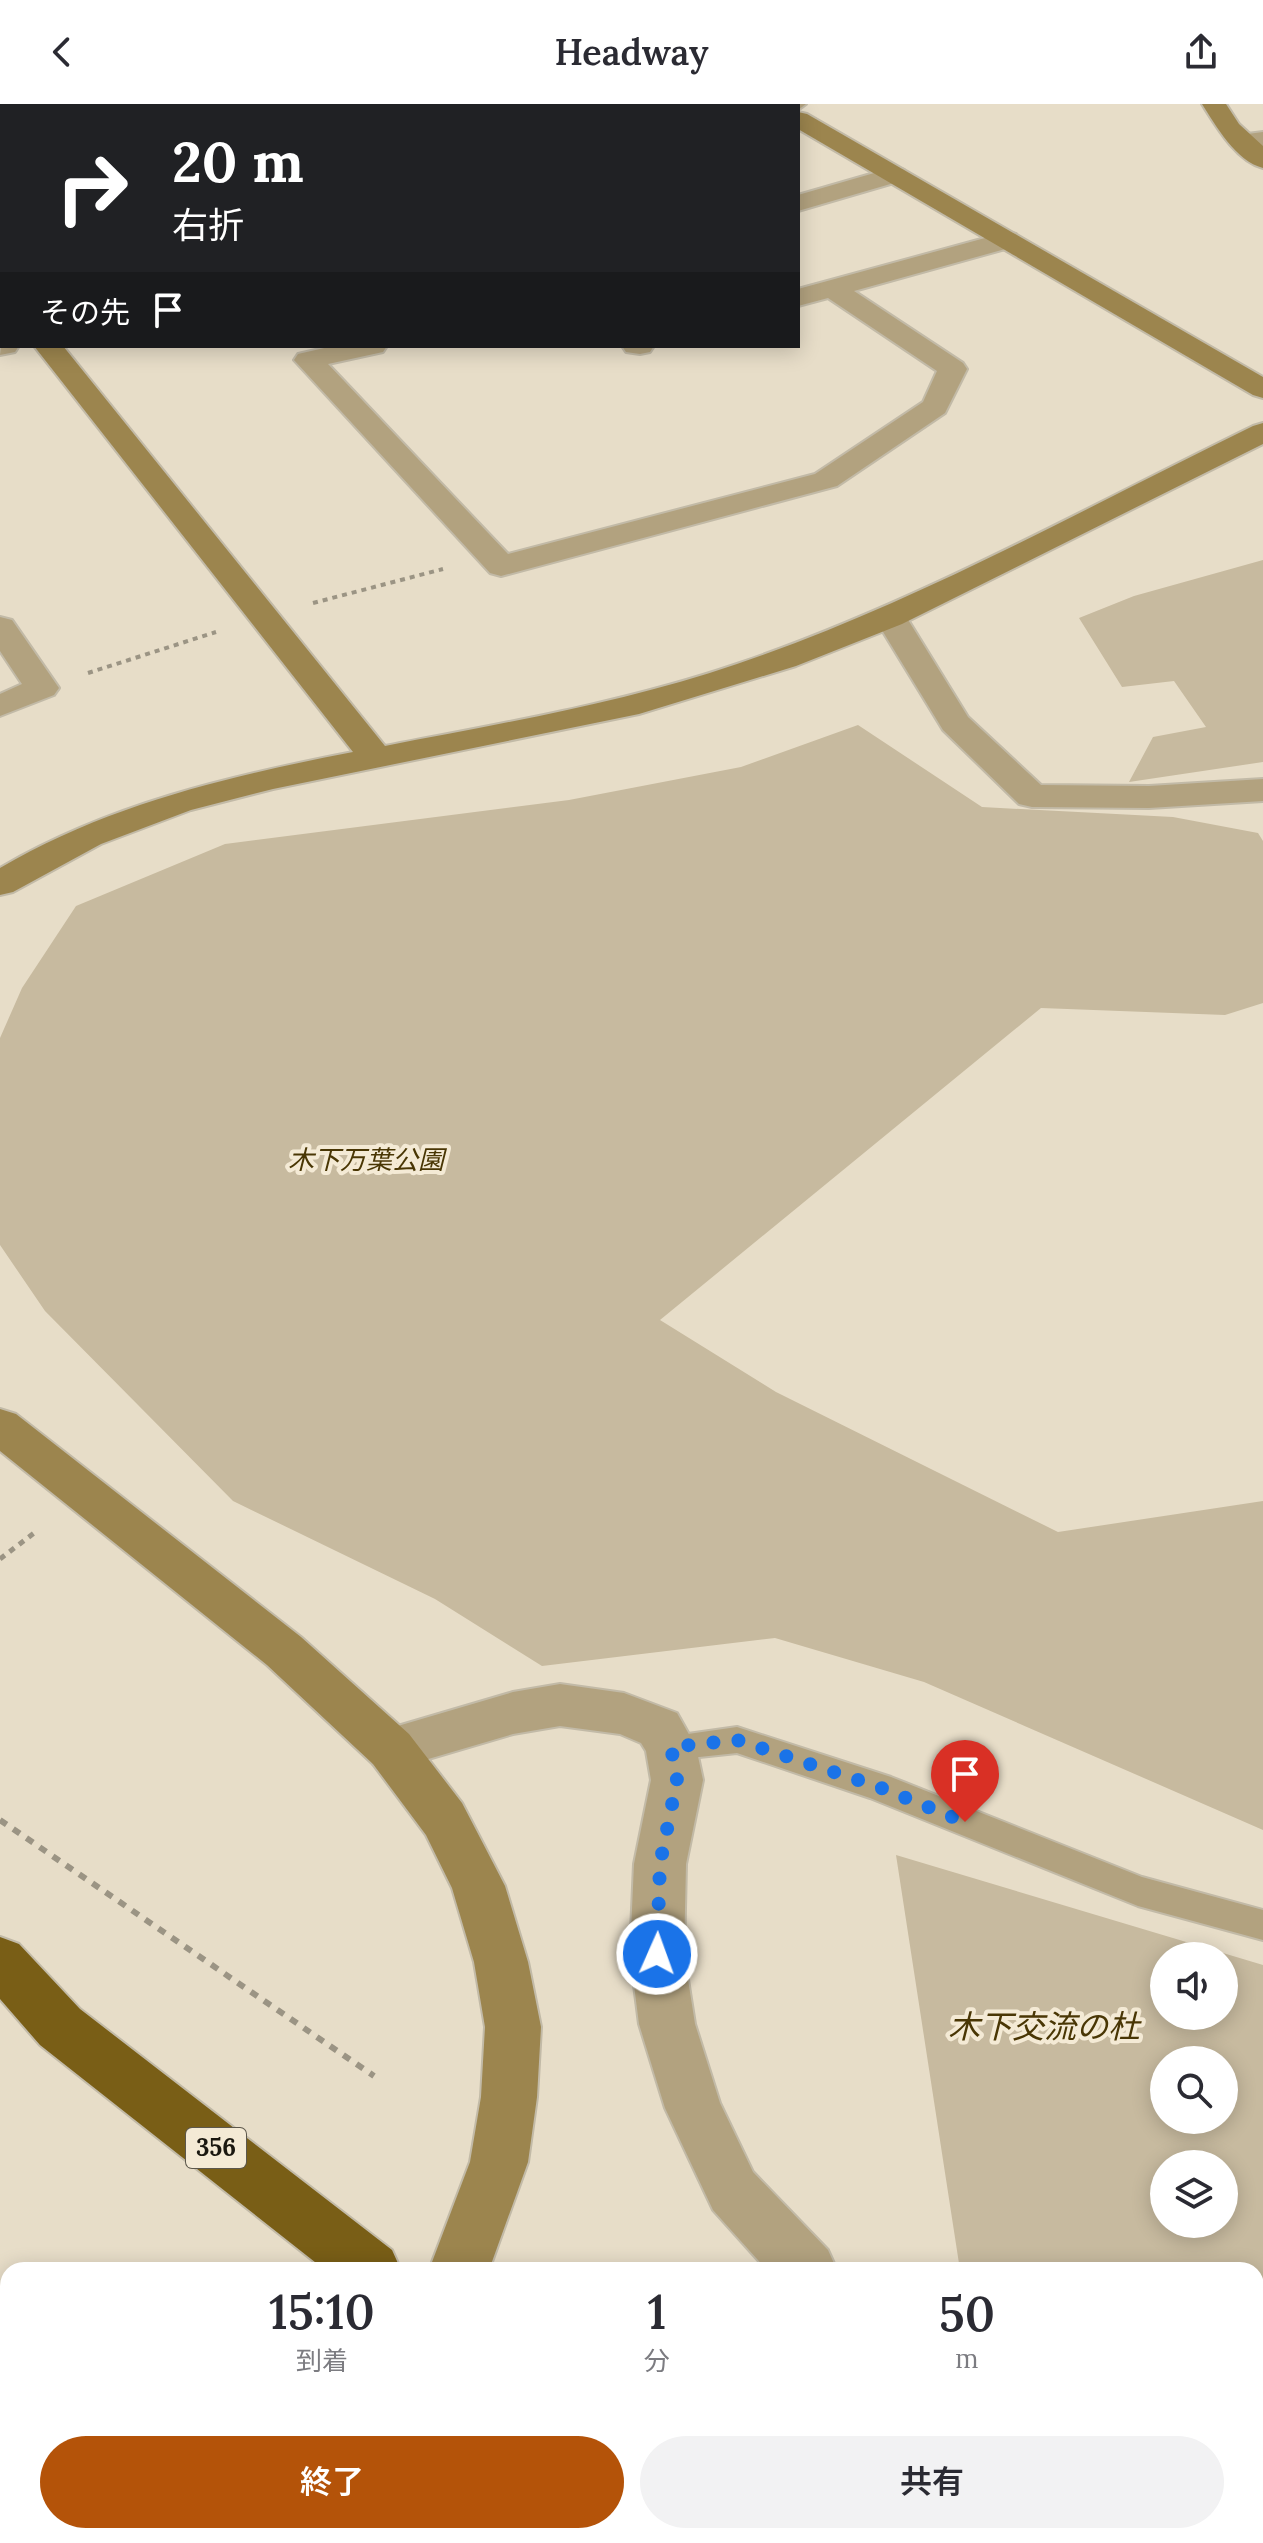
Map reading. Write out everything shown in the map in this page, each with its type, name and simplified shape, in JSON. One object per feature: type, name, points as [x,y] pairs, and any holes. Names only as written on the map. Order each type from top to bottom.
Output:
[{"type":"highway","name":"356","points":[[0,1961],[60,2027],[361,2262]]},
{"type":"highway","name":"356","points":[[0,2009],[60,2027]]},
{"type":"street","points":[[1214,104],[1252,140],[1263,160]]},
{"type":"street","points":[[800,120],[1263,389]]},
{"type":"street","points":[[800,202],[895,175]]},
{"type":"street","points":[[800,297],[1007,240]]},
{"type":"street","points":[[301,353],[501,566],[826,480],[935,407],[953,369],[831,288]]},
{"type":"street","points":[[50,348],[376,758]]},
{"type":"street","points":[[301,353],[352,348]]},
{"type":"street","points":[[0,884],[86,836],[163,805],[261,780],[664,696],[814,648],[890,617],[1263,432]]},
{"type":"street","points":[[890,617],[955,723],[1032,796],[1149,797],[1263,790]]},
{"type":"street","points":[[0,627],[42,688],[0,706]]},
{"type":"street","points":[[0,1426],[284,1651],[391,1749],[444,1819],[478,1886],[501,1962],[513,2027],[509,2097],[499,2162],[462,2262]]},
{"type":"street","points":[[391,1749],[513,1713],[560,1705],[624,1714],[659,1728],[671,1747],[677,1780],[660,1864],[657,1954],[667,2024],[693,2108],[733,2191],[800,2262]]},
{"type":"lane","points":[[671,1747],[737,1740],[879,1787],[1138,1891],[1263,1925]]},
{"type":"path","points":[[0,1559],[38,1530]]},
{"type":"path","points":[[0,1820],[374,2076]]},
{"type":"green space","points":[[1263,560],[1263,762],[1129,782],[1153,737],[1206,727],[1174,681],[1122,687],[1079,618],[1134,596]]},
{"type":"green space","name":"木下万葉公園","points":[[858,725],[982,807],[1173,817],[1258,833],[1263,841],[1263,1003],[1225,1015],[1041,1008],[660,1320],[776,1392],[1058,1532],[1263,1501],[1263,1830],[924,1682],[775,1638],[542,1666],[435,1599],[233,1501],[45,1311],[0,1245],[0,1038],[22,988],[76,906],[225,844],[569,800],[741,767]]},
{"type":"green space","name":"木下交流の杜","points":[[896,1855],[1186,1942],[1150,1942],[1150,2030],[1238,2030],[1238,1958],[1263,1965],[1263,2262],[959,2262]]},
{"type":"route","points":[[657,1954],[660,1864],[677,1780],[671,1747],[737,1740],[879,1787],[965,1822]]}]
